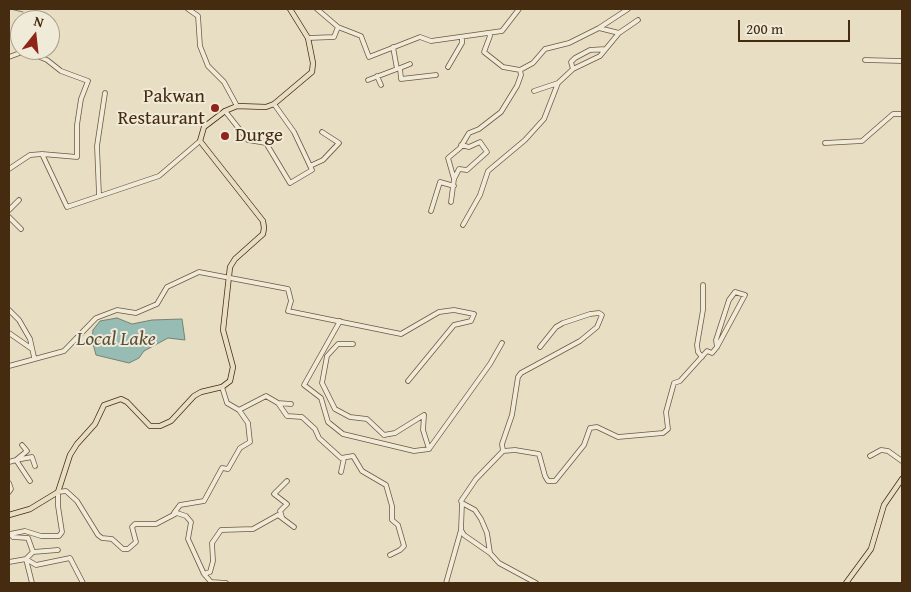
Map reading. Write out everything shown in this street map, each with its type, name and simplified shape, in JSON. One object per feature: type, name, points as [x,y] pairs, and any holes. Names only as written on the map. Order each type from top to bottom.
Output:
[{"type":"main road","points":[[9,515],[30,509],[58,492],[70,456],[77,444],[96,424],[104,405],[121,399],[127,402],[150,426],[160,426],[171,421],[194,396],[201,392],[222,387],[230,380],[234,367],[223,330],[228,278],[235,259],[263,234],[264,228],[263,221],[200,141],[204,127],[225,111],[237,106],[266,107],[274,104],[312,72],[313,63],[308,38],[290,9]]},
{"type":"main road","points":[[846,583],[868,555],[884,505],[902,479]]},
{"type":"street","points":[[188,9],[198,16],[200,46],[208,66],[224,82],[237,106]]},
{"type":"street","points":[[317,9],[338,26],[361,36],[368,57],[420,37],[432,40],[502,31],[519,9]]},
{"type":"street","points":[[489,33],[490,36],[484,52],[503,67],[520,70],[533,63],[545,49],[569,43],[599,28],[628,9]]},
{"type":"street","points":[[534,91],[558,83],[573,69],[600,56],[619,33],[638,20]]},
{"type":"street","points":[[308,38],[334,37],[338,26]]},
{"type":"street","points":[[599,28],[619,33]]},
{"type":"street","points":[[448,67],[462,43],[462,37]]},
{"type":"street","points":[[393,47],[401,79],[436,75]]},
{"type":"street","points":[[573,69],[571,62],[575,58],[590,50],[605,49]]},
{"type":"street","points":[[9,57],[25,51],[47,60],[61,71],[88,81],[81,99],[77,125],[77,157],[42,154],[30,155],[9,169]]},
{"type":"street","points":[[865,60],[902,61]]},
{"type":"street","points":[[368,80],[410,64]]},
{"type":"street","points":[[451,202],[454,179],[448,158],[461,146],[469,133],[479,129],[501,112],[521,75],[520,70]]},
{"type":"street","points":[[377,76],[381,84]]},
{"type":"street","points":[[463,225],[480,195],[488,171],[525,140],[544,119],[558,83]]},
{"type":"street","points":[[99,195],[97,146],[105,93]]},
{"type":"street","points":[[225,111],[248,140],[266,143],[290,183],[312,170],[294,132],[274,104]]},
{"type":"street","points":[[825,143],[862,141],[893,114],[902,114]]},
{"type":"street","points":[[310,166],[323,160],[339,143],[322,132]]},
{"type":"street","points":[[42,154],[67,207],[159,176],[200,141]]},
{"type":"street","points":[[454,179],[459,169],[467,170],[486,152],[480,142],[469,147],[461,146]]},
{"type":"street","points":[[432,211],[440,182],[454,186]]},
{"type":"street","points":[[430,193],[436,196]]},
{"type":"street","points":[[9,210],[19,200]]},
{"type":"street","points":[[9,216],[21,229]]},
{"type":"street","points":[[9,366],[34,357],[64,351],[96,318],[117,310],[136,313],[157,304],[167,287],[198,272],[288,289],[292,301],[288,311],[401,334],[439,312],[454,310],[474,314],[471,321],[454,325],[408,382]]},
{"type":"street","points":[[702,357],[698,352],[697,345],[703,310],[703,285]]},
{"type":"street","points":[[446,583],[461,530],[462,497],[476,479],[503,451],[515,450],[539,454],[545,476],[552,482],[584,445],[590,428],[597,426],[618,437],[662,433],[668,429],[667,404],[674,383],[680,381],[707,351],[712,354],[717,347],[732,322],[745,295],[735,292],[729,300],[724,323],[716,340],[717,347]]},
{"type":"street","points":[[9,310],[19,320],[30,339],[34,357]]},
{"type":"street","points":[[503,451],[502,444],[512,415],[518,378],[521,373],[580,341],[597,327],[602,316],[598,313],[590,314],[563,323],[556,327],[540,347]]},
{"type":"street","points":[[340,321],[304,385],[321,398],[328,422],[343,434],[414,451],[429,449],[490,364],[502,343]]},
{"type":"street","points":[[9,332],[32,349]]},
{"type":"street","points":[[353,344],[338,344],[327,356],[322,383],[335,409],[350,417],[367,419],[384,436],[395,433],[424,415],[423,430],[429,449]]},
{"type":"street","points":[[33,552],[28,538],[13,537],[10,534],[24,531],[41,536],[61,535],[58,492],[66,491],[72,495],[98,535],[102,538],[112,539],[123,549],[136,542],[132,527],[135,524],[156,524],[173,514],[180,505],[204,501],[222,468],[228,469],[240,448],[250,442],[248,423],[239,410],[228,403],[222,387]]},
{"type":"street","points":[[239,410],[266,396],[278,403],[287,416],[302,417],[315,429],[319,438],[341,458],[353,456],[362,471],[387,487],[392,520],[398,525],[404,546],[390,554]]},
{"type":"street","points":[[278,403],[291,404]]},
{"type":"street","points":[[16,460],[27,451],[22,445]]},
{"type":"street","points":[[870,456],[880,450],[888,451],[902,461]]},
{"type":"street","points":[[9,462],[32,457],[35,466]]},
{"type":"street","points":[[340,472],[344,458]]},
{"type":"street","points":[[16,460],[30,481]]},
{"type":"street","points":[[282,517],[280,511],[287,504],[274,494],[287,481]]},
{"type":"street","points":[[9,483],[11,489],[9,492]]},
{"type":"street","points":[[462,503],[475,510],[481,519],[487,533],[490,553]]},
{"type":"street","points":[[173,514],[177,513],[186,516],[191,522],[188,539],[204,574],[212,582],[226,583]]},
{"type":"street","points":[[204,574],[210,572],[213,562],[212,543],[221,530],[253,529],[278,515],[294,527]]},
{"type":"street","points":[[461,530],[464,535],[490,553],[499,563],[536,583]]},
{"type":"street","points":[[9,562],[26,559],[33,552],[58,550]]},
{"type":"street","points":[[26,559],[36,565],[70,558],[83,583]]},
{"type":"street","points":[[26,559],[32,583]]},
{"type":"water","name":"Local Lake","points":[[117,318],[132,324],[152,320],[182,319],[185,340],[168,338],[144,351],[139,358],[129,363],[96,355],[92,340],[93,330],[100,321]]},
{"type":"waterway","points":[[10,9],[14,10]]},
{"type":"place","name":"Pakwan Restaurant","points":[[215,108]]},
{"type":"place","name":"Durge","points":[[225,136]]}]
